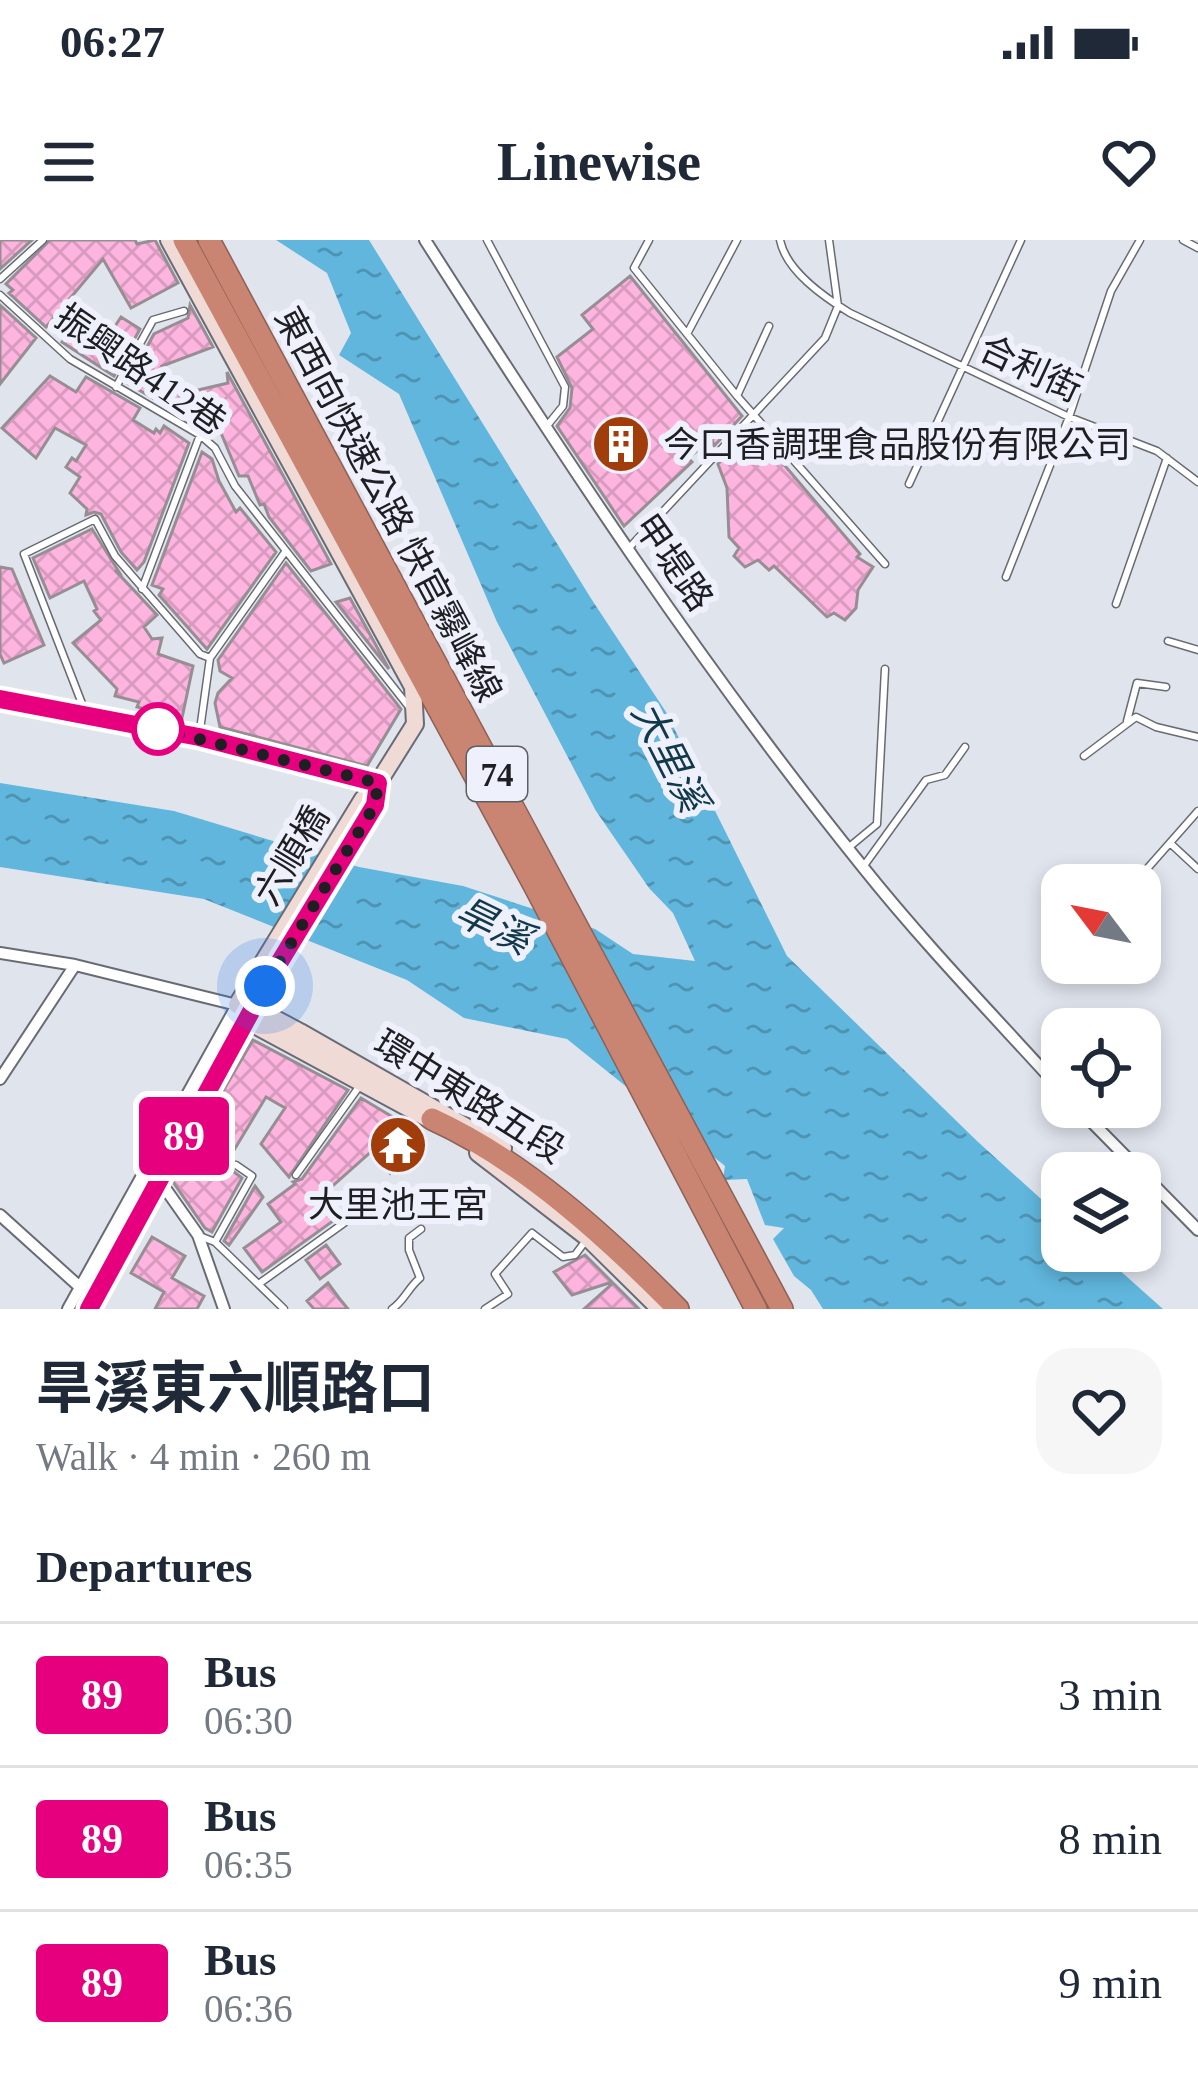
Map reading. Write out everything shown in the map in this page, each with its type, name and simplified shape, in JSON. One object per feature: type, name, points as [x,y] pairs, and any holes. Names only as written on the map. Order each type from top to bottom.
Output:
[{"type":"highway","name":"東西向快速公路 快官霧峰線","points":[[184,240],[534,885],[755,1309]]},
{"type":"highway","name":"東西向快速公路 快官霧峰線","points":[[209,240],[782,1309]]},
{"type":"highway","points":[[432,1119],[472,1138],[678,1309]]},
{"type":"street","points":[[0,699],[199,737],[378,783],[415,724],[413,687],[169,240]]},
{"type":"street","name":"甲堤路","points":[[425,240],[546,427],[726,688],[863,867],[1041,1068]]},
{"type":"street","name":"六順橋","points":[[244,1009],[375,805],[378,783]]},
{"type":"street","points":[[0,953],[75,965],[244,1009]]},
{"type":"street","points":[[0,1079],[75,965]]},
{"type":"street","points":[[0,1215],[92,1303],[160,1181],[244,1009]]},
{"type":"street","points":[[68,1309],[244,1009]]},
{"type":"street","name":"環中東路五段","points":[[244,1009],[260,1028],[432,1119]]},
{"type":"street","name":"環中東路五段","points":[[244,1009],[300,1032],[483,1134],[549,1180],[691,1309]]},
{"type":"street","points":[[1098,1128],[1197,1225]]},
{"type":"street","points":[[160,1181],[198,1235],[224,1309]]},
{"type":"street","points":[[590,1234],[660,1309]]},
{"type":"lane","points":[[0,278],[43,240]]},
{"type":"lane","points":[[487,240],[565,387],[563,406],[546,427]]},
{"type":"lane","points":[[649,240],[634,268],[736,396],[885,564]]},
{"type":"lane","points":[[687,334],[737,240]]},
{"type":"lane","name":"合利街","points":[[780,240],[786,258],[838,306],[1070,417],[1168,458],[1198,482]]},
{"type":"lane","points":[[628,549],[825,338],[838,306],[829,240]]},
{"type":"lane","points":[[909,484],[1022,240]]},
{"type":"lane","points":[[1006,577],[1070,417],[1111,291],[1140,240]]},
{"type":"lane","points":[[1183,240],[1198,248]]},
{"type":"lane","name":"振興路412巷","points":[[0,295],[70,359],[215,448],[235,486],[415,715]]},
{"type":"lane","points":[[116,387],[153,320],[184,311]]},
{"type":"lane","points":[[736,396],[769,326]]},
{"type":"lane","points":[[142,589],[200,435]]},
{"type":"lane","points":[[1116,604],[1168,458]]},
{"type":"lane","points":[[86,714],[24,554],[95,519],[142,589],[200,654],[210,658]]},
{"type":"lane","points":[[199,737],[210,658],[286,552]]},
{"type":"lane","points":[[1168,641],[1198,650]]},
{"type":"lane","points":[[848,848],[877,824],[885,669]]},
{"type":"lane","points":[[1126,724],[1137,683],[1166,687]]},
{"type":"lane","points":[[1084,756],[1136,717],[1198,737]]},
{"type":"lane","points":[[863,867],[926,780],[945,775],[965,747]]},
{"type":"lane","points":[[1151,864],[1198,811]]},
{"type":"lane","points":[[1170,843],[1198,869]]},
{"type":"lane","points":[[296,1174],[364,1082]]},
{"type":"lane","points":[[215,1242],[252,1177],[236,1165]]},
{"type":"lane","points":[[260,1282],[344,1223]]},
{"type":"lane","points":[[392,1309],[420,1278],[409,1238],[421,1228]]},
{"type":"lane","points":[[485,1309],[508,1294],[495,1274],[532,1233],[563,1257],[575,1255],[590,1234]]},
{"type":"lane","points":[[198,1235],[215,1242],[284,1309]]},
{"type":"water","points":[[276,240],[369,240],[666,712],[787,956],[1041,1199],[1041,1272],[1122,1272],[1163,1309],[823,1309],[794,1276],[773,1239],[784,1228],[765,1225],[747,1179],[723,1180],[725,1166],[567,1039],[464,1018],[407,980],[204,899],[0,867],[0,783],[174,811],[359,867],[463,886],[595,929],[633,954],[695,961],[673,913],[649,888],[596,811],[497,622],[399,394],[339,355],[351,333],[327,273]]},
{"type":"building","points":[[0,240],[32,240],[0,269]]},
{"type":"building","points":[[50,240],[135,240],[137,244],[155,240],[178,283],[131,308],[103,259],[46,327],[9,293],[13,290],[6,284]]},
{"type":"building","points":[[630,276],[742,416],[714,446],[712,439],[688,458],[692,462],[624,526],[557,426],[570,408],[572,388],[557,357],[593,329],[582,315]]},
{"type":"building","points":[[0,305],[36,338],[0,384]]},
{"type":"building","points":[[190,305],[213,347],[162,366],[181,395],[173,410],[127,383],[154,334],[188,318]]},
{"type":"building","points":[[81,316],[108,337],[121,317],[140,329],[114,376],[62,342]]},
{"type":"building","points":[[227,372],[331,564],[311,571],[264,504],[260,505],[248,476],[239,476],[221,433],[203,428],[181,394],[228,383]]},
{"type":"building","points":[[50,376],[76,392],[86,377],[140,408],[133,420],[154,433],[164,426],[189,443],[137,570],[121,552],[101,514],[86,515],[87,509],[70,493],[80,477],[66,467],[86,445],[55,428],[36,458],[2,428]]},
{"type":"building","points":[[752,427],[860,554],[857,557],[873,567],[858,590],[856,608],[845,620],[834,613],[827,617],[774,566],[769,570],[758,560],[745,567],[734,556],[739,548],[729,537],[727,488],[718,464]]},
{"type":"building","points":[[202,452],[212,459],[236,512],[240,508],[276,552],[207,649],[159,595],[163,589],[152,585]]},
{"type":"building","points":[[92,529],[119,572],[115,570],[157,615],[144,627],[152,639],[162,638],[158,654],[193,666],[182,718],[115,696],[117,689],[73,643],[101,620],[84,581],[50,598],[33,558]]},
{"type":"building","points":[[286,563],[401,709],[367,766],[220,727],[215,703],[232,678],[220,671],[218,660]]},
{"type":"building","points":[[0,567],[12,569],[44,645],[4,663],[0,654]]},
{"type":"building","points":[[350,598],[389,669],[336,602]]},
{"type":"building","points":[[253,1040],[348,1090],[289,1177],[261,1144],[285,1108],[266,1097],[225,1165],[242,1178],[212,1232],[171,1179]]},
{"type":"building","points":[[361,1098],[421,1134],[390,1173],[372,1151],[318,1199],[333,1221],[262,1272],[244,1248],[281,1222],[268,1204],[302,1179]]},
{"type":"building","points":[[255,1186],[263,1197],[229,1245],[224,1241]]},
{"type":"building","points":[[152,1237],[185,1256],[172,1278],[204,1296],[197,1309],[155,1309],[164,1292],[131,1273]]},
{"type":"building","points":[[326,1245],[340,1264],[320,1279],[306,1260]]},
{"type":"building","points":[[585,1255],[612,1282],[572,1295],[554,1272]]},
{"type":"building","points":[[328,1283],[348,1309],[314,1309],[307,1301]]},
{"type":"building","points":[[613,1283],[639,1309],[584,1309]]},
{"type":"bus line","name":"89","points":[[0,699],[199,737],[378,783],[375,805],[265,986],[89,1309]]},
{"type":"place","name":"今口香調理食品股份有限公司","points":[[621,444]]},
{"type":"place","name":"大里池王宮","points":[[398,1145]]},
{"type":"route","points":[[158,729],[378,783],[375,805],[265,986]]},
{"type":"water label","name":"大里溪","points":[[670,756]]},
{"type":"water label","name":"旱溪","points":[[494,925]]}]
